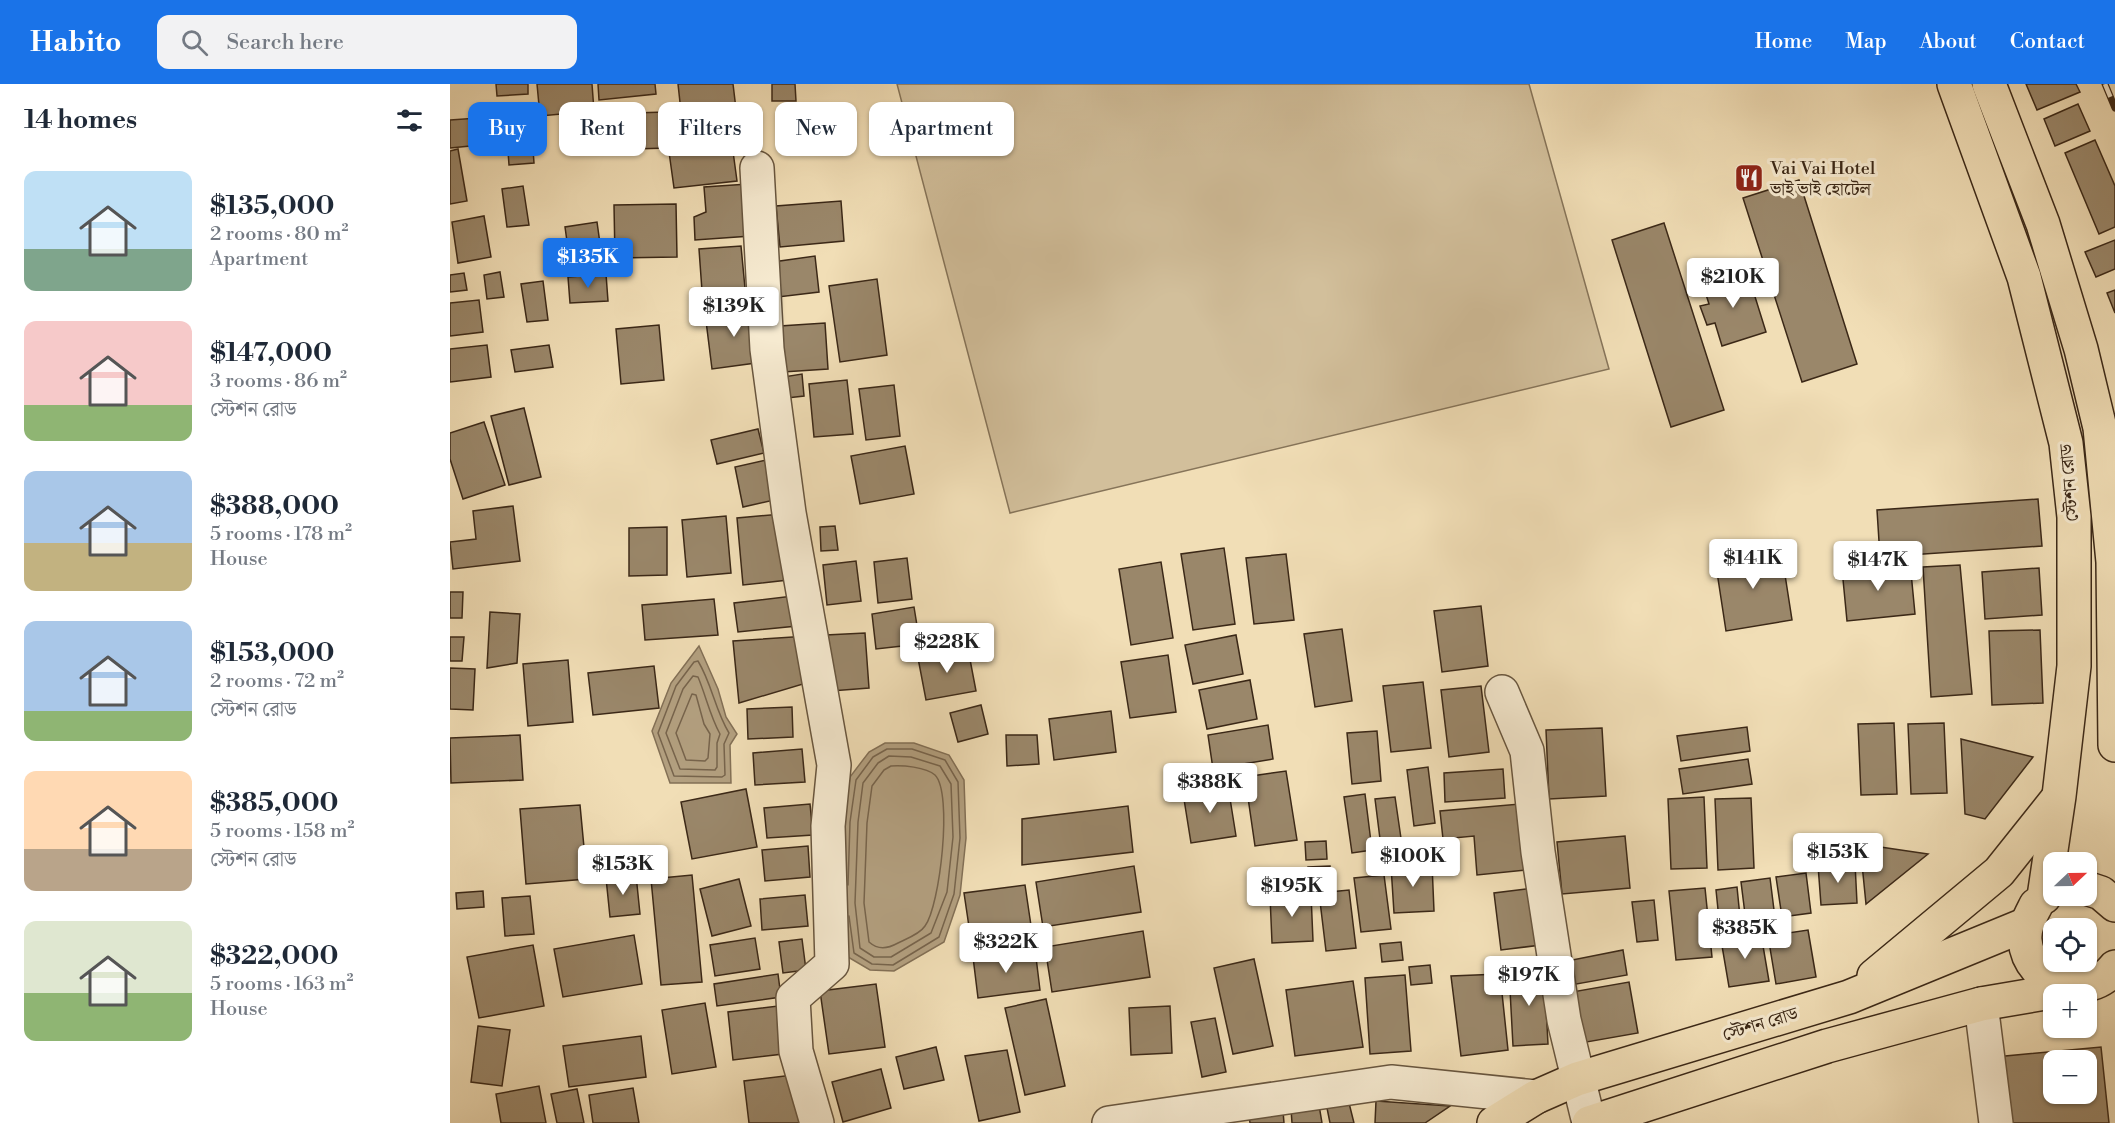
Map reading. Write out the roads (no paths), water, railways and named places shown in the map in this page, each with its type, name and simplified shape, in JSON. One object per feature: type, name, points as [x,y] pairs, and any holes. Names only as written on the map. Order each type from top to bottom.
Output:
[{"type":"main road","name":"স্টেশন রোড","points":[[1954,84],[2024,277],[2066,443],[2074,517],[2074,666],[2053,852]]},
{"type":"main road","name":"স্টেশন রোড","points":[[1989,84],[2043,224],[2081,349],[2100,428],[2113,562],[2115,745]]},
{"type":"main road","points":[[1849,997],[1998,872],[2059,796]]},
{"type":"main road","points":[[2097,891],[2115,905]]},
{"type":"main road","points":[[2043,899],[2037,904],[2027,924],[2025,941],[2029,956],[2038,970],[2059,984]]},
{"type":"main road","name":"স্টেশন রোড","points":[[1494,1123],[1536,1096],[1578,1079],[1849,997],[2027,924]]},
{"type":"main road","points":[[2092,984],[2109,975],[2115,967]]},
{"type":"main road","points":[[1589,1123],[1827,1046],[1981,1004],[2043,993]]},
{"type":"street","points":[[758,168],[767,349],[789,513],[834,765],[828,826],[832,964],[793,998],[796,1050],[817,1123]]},
{"type":"street","points":[[1502,692],[1527,751],[1540,863],[1564,1020],[1589,1123]]},
{"type":"street","points":[[1981,1004],[1996,1123]]},
{"type":"street","points":[[1109,1123],[1391,1082],[1536,1096]]},
{"type":"water","points":[[699,646],[718,689],[726,717],[737,734],[730,745],[731,783],[670,783],[652,731],[671,683]]},
{"type":"water","points":[[885,743],[914,743],[949,755],[964,780],[966,838],[960,895],[944,942],[894,971],[870,970],[848,957],[844,821],[850,777],[869,752]]},
{"type":"railway","points":[[2105,84],[2115,108]]},
{"type":"place","name":"Vai Vai Hotel ভাই ভাই হোটেল","points":[[1749,178]]}]
